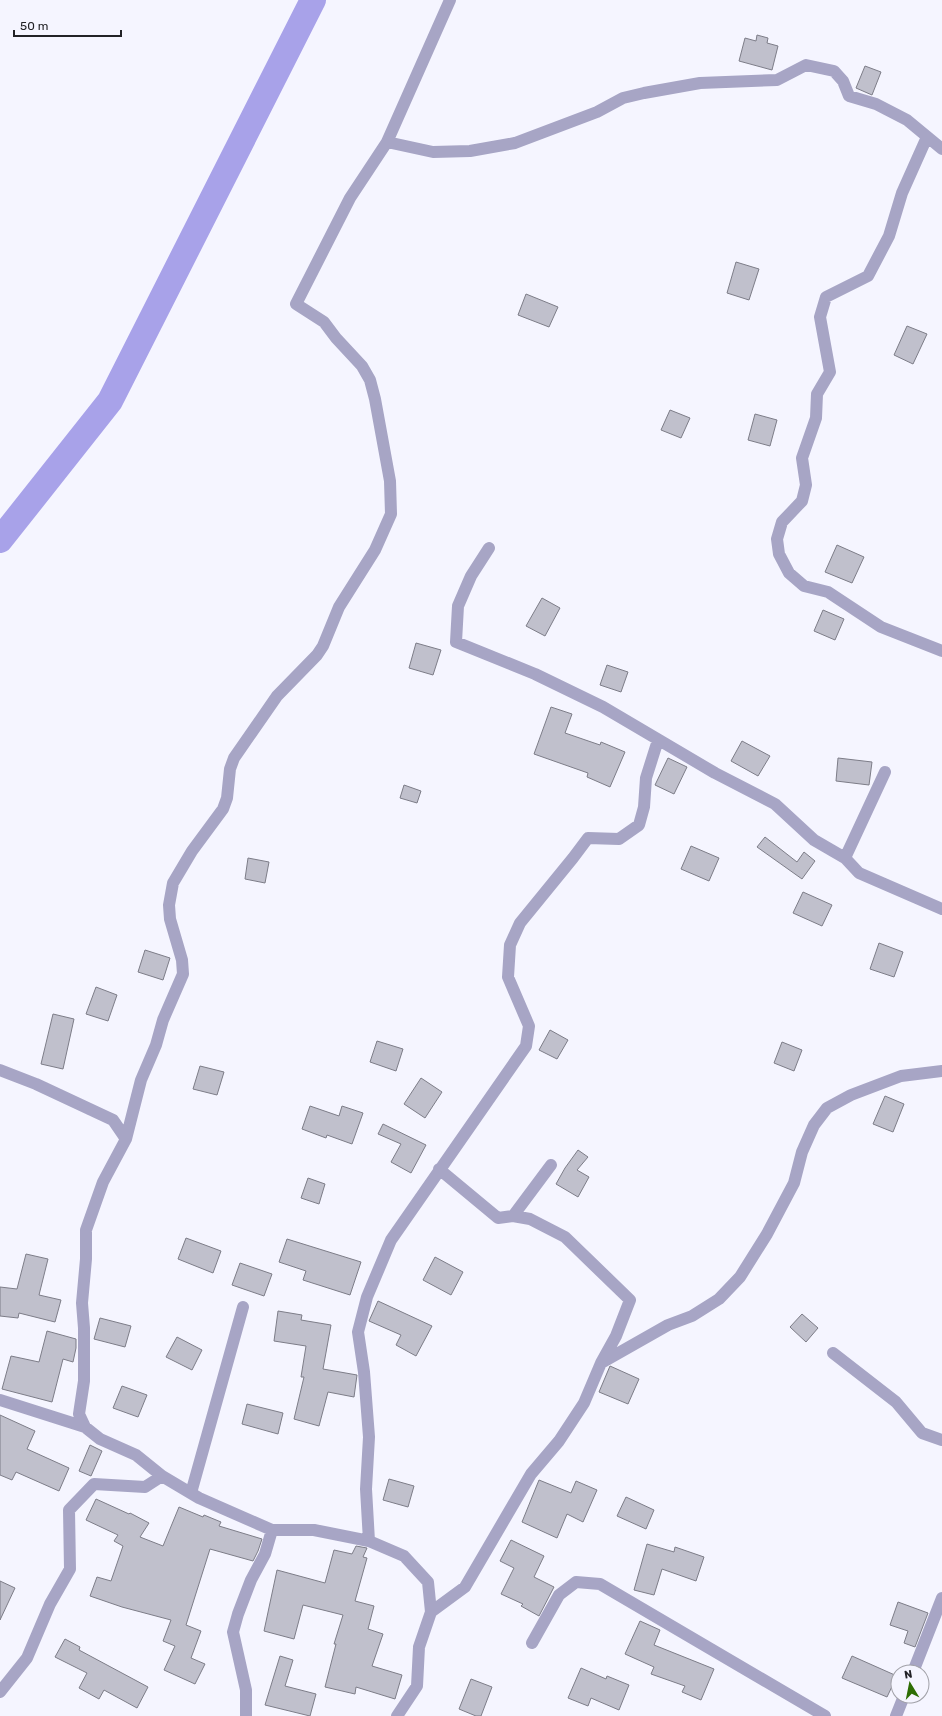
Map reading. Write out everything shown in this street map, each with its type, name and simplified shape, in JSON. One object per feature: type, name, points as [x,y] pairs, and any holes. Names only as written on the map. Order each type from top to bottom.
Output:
[{"type":"street","points":[[85,1427],[79,1414],[84,1381],[84,1328],[82,1303],[86,1259],[86,1230],[103,1182],[126,1139],[141,1080],[156,1045],[163,1020],[183,974],[182,960],[170,920],[169,905],[173,883],[192,851],[223,809],[227,798],[230,769],[234,758],[277,696],[317,655],[323,646],[339,607],[375,550],[391,514],[390,482],[375,399],[370,380],[362,366],[324,322],[296,304],[350,198],[387,142],[450,0]]},
{"type":"street","points":[[387,142],[433,152],[470,151],[515,143],[597,112],[623,98],[700,83],[777,80],[806,65],[834,71],[843,81],[849,96],[876,104],[907,120],[942,149]]},
{"type":"street","points":[[927,136],[902,193],[889,236],[868,276],[826,297],[820,317],[830,372],[817,394],[816,418],[802,458],[806,485],[802,502],[782,522],[777,539],[779,554],[789,573],[804,586],[828,592],[881,627],[942,652]]},
{"type":"street","points":[[490,548],[471,576],[458,606],[456,642],[542,678],[603,707],[716,773],[775,804],[814,840],[844,858],[859,873],[942,909]]},
{"type":"street","points":[[369,1541],[366,1488],[369,1437],[364,1372],[358,1332],[367,1297],[391,1240],[526,1046],[529,1026],[508,977],[510,946],[520,923],[588,838],[619,839],[639,825],[644,807],[646,778],[658,740]]},
{"type":"street","points":[[844,858],[885,772]]},
{"type":"street","points":[[0,1070],[36,1084],[113,1120],[126,1139]]},
{"type":"street","points":[[601,1363],[668,1325],[692,1316],[719,1299],[740,1277],[767,1234],[794,1183],[805,1145],[814,1125],[827,1108],[851,1095],[901,1076],[942,1070]]},
{"type":"street","points":[[513,1216],[551,1165]]},
{"type":"street","points":[[431,1612],[464,1587],[531,1474],[559,1441],[584,1403],[601,1363],[616,1336],[630,1300],[565,1237],[530,1220],[513,1216],[498,1218],[440,1169]]},
{"type":"street","points":[[191,1493],[243,1307]]},
{"type":"street","points":[[833,1353],[896,1402],[922,1432],[942,1440]]},
{"type":"street","points":[[0,1400],[85,1427],[100,1440],[136,1455],[162,1476],[191,1493],[272,1530],[314,1530],[369,1541],[404,1556],[428,1582],[431,1612],[420,1647],[417,1686],[397,1716]]},
{"type":"street","points":[[0,1692],[27,1658],[50,1604],[70,1569],[69,1510],[94,1484],[144,1487],[162,1476]]},
{"type":"street","points":[[246,1716],[246,1690],[233,1632],[251,1580],[265,1554],[272,1530]]},
{"type":"street","points":[[532,1643],[559,1595],[576,1582],[600,1584],[825,1716]]},
{"type":"street","points":[[916,1664],[942,1598]]},
{"type":"street","points":[[896,1716],[901,1704]]},
{"type":"building","points":[[757,35],[768,38],[767,43],[778,46],[772,70],[739,61],[745,38],[756,41]]},
{"type":"building","points":[[865,66],[881,72],[872,95],[856,88]]},
{"type":"building","points":[[736,262],[759,269],[749,300],[727,293]]},
{"type":"building","points":[[526,294],[558,307],[549,327],[518,315]]},
{"type":"building","points":[[907,326],[927,334],[913,364],[894,355]]},
{"type":"building","points":[[670,410],[690,418],[681,438],[661,430]]},
{"type":"building","points":[[755,414],[777,420],[770,446],[748,440]]},
{"type":"building","points":[[837,545],[864,557],[852,583],[825,572]]},
{"type":"building","points":[[542,598],[560,608],[545,636],[526,626]]},
{"type":"building","points":[[823,610],[844,619],[835,640],[814,631]]},
{"type":"building","points":[[416,643],[441,650],[433,675],[409,668]]},
{"type":"building","points":[[607,665],[628,672],[621,692],[600,685]]},
{"type":"building","points":[[551,707],[572,714],[565,733],[600,745],[601,742],[625,752],[610,787],[587,777],[588,773],[534,754]]},
{"type":"building","points":[[742,741],[770,756],[758,776],[731,761]]},
{"type":"building","points":[[668,758],[687,767],[674,794],[655,785]]},
{"type":"building","points":[[838,758],[872,762],[869,785],[836,781]]},
{"type":"building","points":[[404,785],[421,791],[417,803],[400,798]]},
{"type":"building","points":[[765,837],[797,862],[804,852],[815,861],[802,879],[757,847]]},
{"type":"building","points":[[691,846],[719,858],[709,881],[681,869]]},
{"type":"building","points":[[248,858],[269,862],[265,883],[245,879]]},
{"type":"building","points":[[803,892],[832,905],[822,926],[793,913]]},
{"type":"building","points":[[879,943],[903,952],[894,977],[870,969]]},
{"type":"building","points":[[145,950],[170,958],[163,980],[138,972]]},
{"type":"building","points":[[96,987],[117,995],[108,1021],[86,1014]]},
{"type":"building","points":[[53,1014],[74,1019],[63,1069],[41,1064]]},
{"type":"building","points":[[550,1030],[568,1040],[557,1059],[539,1050]]},
{"type":"building","points":[[377,1041],[403,1049],[396,1071],[370,1062]]},
{"type":"building","points":[[782,1042],[802,1050],[794,1071],[774,1063]]},
{"type":"building","points":[[200,1066],[224,1072],[217,1095],[193,1089]]},
{"type":"building","points":[[421,1078],[442,1092],[425,1118],[404,1104]]},
{"type":"building","points":[[885,1096],[904,1104],[893,1132],[873,1124]]},
{"type":"building","points":[[310,1106],[339,1116],[342,1106],[363,1113],[352,1144],[327,1135],[326,1138],[302,1129]]},
{"type":"building","points":[[383,1124],[426,1145],[411,1173],[391,1162],[401,1144],[378,1134]]},
{"type":"building","points":[[578,1150],[588,1157],[577,1170],[589,1177],[578,1197],[556,1184]]},
{"type":"building","points":[[308,1178],[325,1184],[319,1204],[301,1198]]},
{"type":"building","points":[[186,1238],[221,1251],[213,1273],[178,1259]]},
{"type":"building","points":[[287,1239],[361,1262],[350,1295],[303,1280],[306,1271],[279,1262]]},
{"type":"building","points":[[26,1254],[48,1259],[39,1295],[61,1300],[55,1322],[19,1313],[18,1318],[0,1316],[0,1287],[17,1289]]},
{"type":"building","points":[[435,1257],[463,1272],[451,1295],[423,1280]]},
{"type":"building","points":[[240,1263],[272,1274],[264,1296],[232,1285]]},
{"type":"building","points":[[378,1301],[432,1326],[416,1356],[396,1345],[401,1335],[369,1321]]},
{"type":"building","points":[[278,1311],[302,1315],[301,1320],[331,1325],[323,1369],[357,1375],[354,1397],[328,1392],[319,1426],[294,1419],[304,1377],[301,1377],[306,1346],[274,1341]]},
{"type":"building","points":[[802,1314],[818,1328],[806,1342],[790,1327]]},
{"type":"building","points":[[100,1318],[131,1326],[125,1347],[94,1339]]},
{"type":"building","points":[[47,1331],[76,1339],[73,1362],[63,1359],[52,1402],[2,1389],[11,1356],[39,1362]]},
{"type":"building","points":[[177,1337],[202,1350],[192,1370],[166,1357]]},
{"type":"building","points":[[610,1366],[639,1379],[628,1404],[599,1392]]},
{"type":"building","points":[[122,1386],[147,1395],[138,1417],[113,1408]]},
{"type":"building","points":[[247,1404],[283,1413],[278,1434],[242,1424]]},
{"type":"building","points":[[0,1415],[35,1431],[27,1449],[69,1468],[59,1491],[16,1472],[12,1480],[0,1475]]},
{"type":"building","points":[[90,1445],[102,1451],[91,1476],[79,1471]]},
{"type":"building","points":[[389,1479],[414,1486],[408,1507],[383,1500]]},
{"type":"building","points":[[539,1480],[571,1493],[576,1481],[597,1490],[583,1522],[567,1514],[557,1538],[522,1522]]},
{"type":"building","points":[[626,1497],[654,1510],[646,1529],[617,1516]]},
{"type":"building","points":[[96,1499],[129,1514],[130,1513],[149,1523],[140,1537],[163,1546],[179,1507],[203,1517],[204,1515],[221,1522],[219,1526],[262,1539],[253,1561],[210,1549],[186,1625],[201,1631],[191,1658],[205,1664],[195,1684],[164,1670],[175,1646],[163,1641],[171,1620],[122,1607],[90,1596],[97,1577],[111,1581],[123,1546],[114,1541],[118,1535],[86,1520]]},
{"type":"building","points":[[511,1540],[544,1556],[534,1577],[554,1587],[539,1616],[521,1606],[523,1604],[501,1594],[514,1568],[500,1561]]},
{"type":"building","points":[[647,1544],[674,1552],[675,1547],[704,1557],[696,1581],[662,1569],[654,1595],[634,1590]]},
{"type":"building","points":[[356,1546],[367,1548],[363,1557],[367,1558],[355,1601],[374,1606],[368,1629],[383,1634],[372,1666],[402,1675],[395,1699],[356,1687],[355,1694],[325,1687],[336,1644],[334,1644],[343,1615],[303,1605],[294,1639],[264,1631],[277,1570],[325,1583],[334,1550],[352,1554]]},
{"type":"building","points":[[0,1581],[15,1588],[0,1620]]},
{"type":"building","points":[[898,1602],[928,1613],[915,1647],[904,1643],[908,1631],[890,1625]]},
{"type":"building","points":[[640,1621],[660,1630],[654,1645],[714,1669],[701,1700],[682,1692],[685,1686],[651,1674],[654,1667],[625,1654]]},
{"type":"building","points":[[65,1639],[80,1647],[79,1650],[148,1687],[137,1708],[104,1690],[99,1699],[79,1688],[87,1673],[55,1657]]},
{"type":"building","points":[[280,1656],[293,1660],[285,1686],[316,1694],[310,1716],[265,1705]]},
{"type":"building","points":[[852,1656],[890,1673],[890,1691],[887,1697],[842,1678]]},
{"type":"building","points":[[581,1668],[606,1679],[607,1676],[629,1685],[619,1710],[591,1698],[588,1706],[568,1698]]},
{"type":"building","points":[[471,1679],[492,1687],[481,1716],[476,1716],[459,1709]]},
{"type":"waterway","points":[[0,540],[110,401],[313,0]]}]
